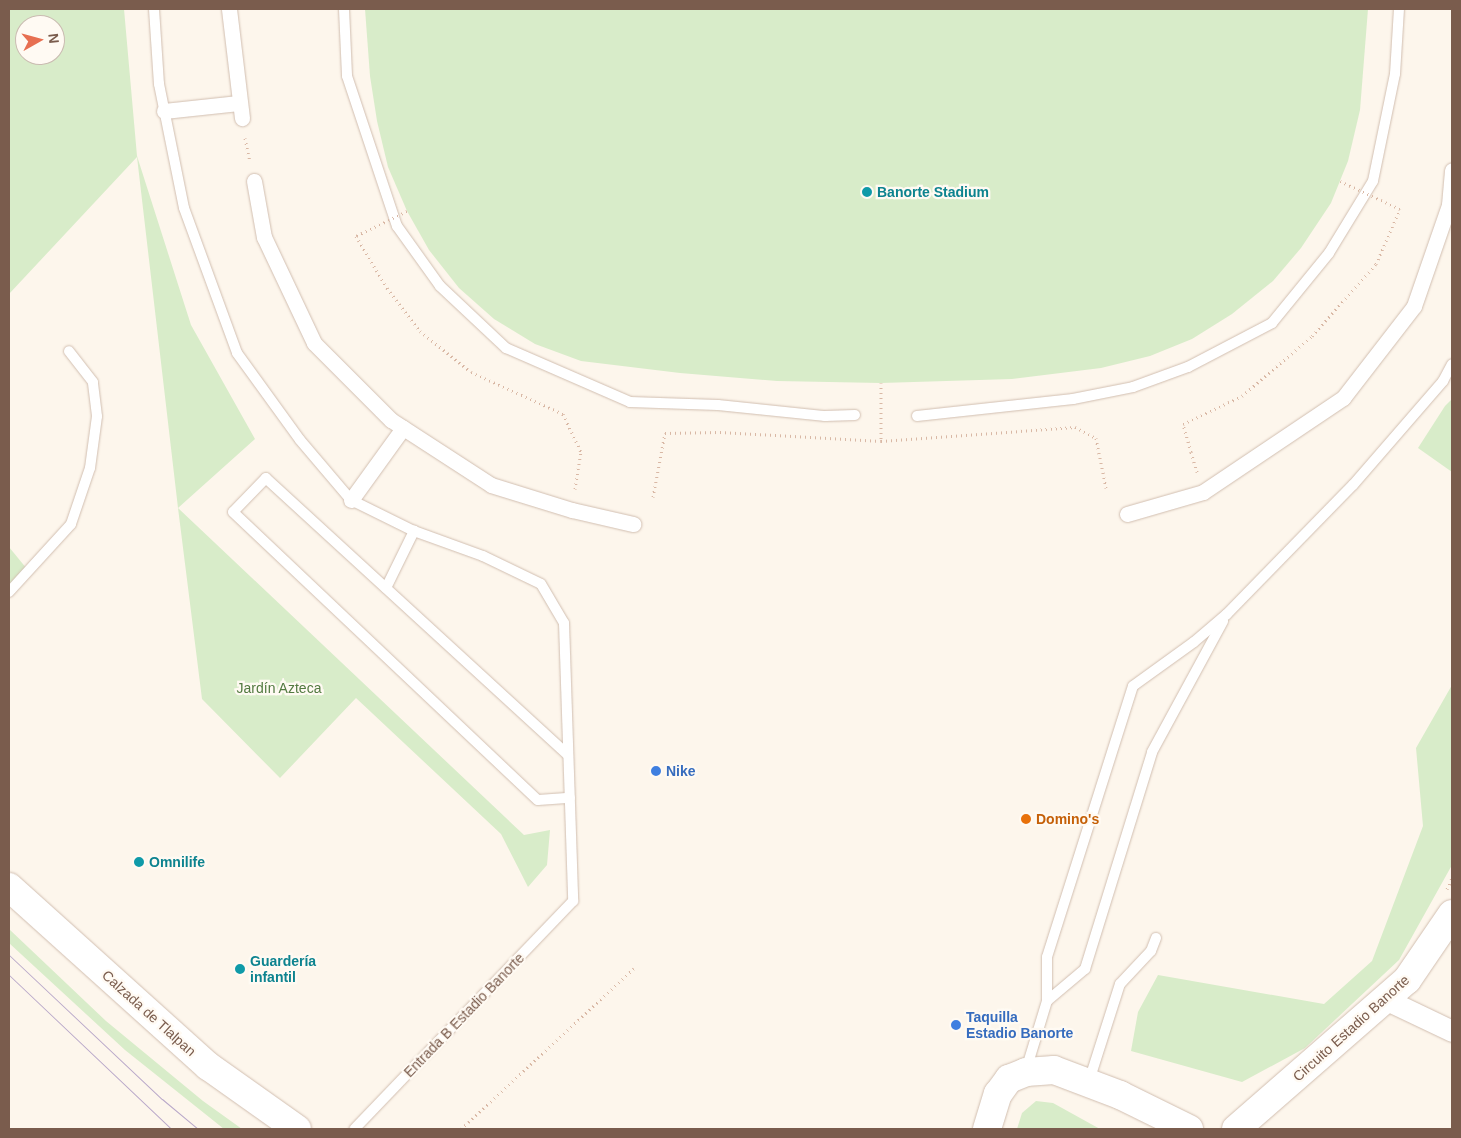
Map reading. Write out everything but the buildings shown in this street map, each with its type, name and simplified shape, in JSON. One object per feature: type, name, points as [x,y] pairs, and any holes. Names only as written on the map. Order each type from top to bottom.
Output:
[{"type":"main road","name":"Calzada de Tlalpan","points":[[9,887],[208,1066],[297,1129]]},
{"type":"main road","name":"Circuito Estadio Banorte","points":[[1236,1129],[1407,980],[1452,914]]},
{"type":"main road","points":[[987,1129],[998,1094],[1008,1079],[1026,1072],[1054,1070],[1088,1082],[1189,1129]]},
{"type":"street","points":[[164,111],[240,110],[229,9]]},
{"type":"street","points":[[1127,514],[1202,492],[1343,398],[1414,306],[1449,205],[1452,170]]},
{"type":"street","points":[[254,181],[264,237],[314,343],[391,420],[491,484],[572,510],[633,524]]},
{"type":"street","points":[[351,500],[403,428]]},
{"type":"street","points":[[1385,1000],[1452,1031]]},
{"type":"lane","points":[[154,9],[159,84],[184,208],[236,353],[300,440],[351,500],[414,531],[483,556],[541,584],[564,623],[570,798],[538,800],[233,512],[266,478],[568,755]]},
{"type":"lane","points":[[344,9],[347,76],[397,226],[440,286],[506,348],[630,402],[718,404],[824,416],[855,415]]},
{"type":"lane","points":[[917,416],[1073,399],[1133,387],[1188,367],[1272,323],[1329,253],[1372,181],[1395,74],[1399,9]]},
{"type":"lane","points":[[9,592],[71,524],[90,468],[97,416],[93,382],[68,351]]},
{"type":"lane","points":[[1026,1072],[1047,1002],[1047,958],[1133,686],[1194,642],[1227,614],[1353,485],[1444,381],[1452,364]]},
{"type":"lane","points":[[386,588],[414,531]]},
{"type":"lane","points":[[1047,1002],[1085,969],[1152,752],[1227,614]]},
{"type":"lane","name":"Entrada B Estadio Banorte","points":[[354,1129],[573,902],[570,798]]},
{"type":"lane","points":[[1088,1082],[1120,984],[1151,951],[1156,938]]},
{"type":"path","points":[[245,136],[250,158]]},
{"type":"path","points":[[1191,452],[1183,424],[1242,396],[1312,336],[1376,264],[1400,209],[1340,181]]},
{"type":"path","points":[[407,211],[356,236],[386,288],[420,331],[471,372],[562,414],[581,452],[575,489]]},
{"type":"path","points":[[881,383],[881,441]]},
{"type":"path","points":[[653,497],[665,433],[720,432],[881,441],[1075,427],[1096,438],[1106,488]]},
{"type":"path","points":[[461,1129],[599,998],[634,968]]},
{"type":"green space","points":[[9,9],[124,9],[137,156],[191,325],[255,439],[178,508],[137,157],[9,294]]},
{"type":"green space","name":"Banorte Stadium","points":[[365,9],[1368,9],[1360,110],[1348,161],[1331,203],[1301,248],[1273,281],[1232,314],[1192,339],[1150,356],[1101,368],[1012,379],[881,383],[777,381],[680,373],[581,361],[535,344],[494,319],[459,288],[429,250],[407,211],[388,167],[377,121],[370,76]]},
{"type":"green space","points":[[1452,399],[1452,472],[1418,448],[1445,406]]},
{"type":"green space","name":"Jardín Azteca","points":[[178,508],[524,835],[550,830],[547,865],[528,887],[501,834],[356,698],[280,778],[202,699]]},
{"type":"green space","points":[[9,547],[27,569],[9,588]]},
{"type":"green space","points":[[1452,685],[1452,865],[1399,960],[1305,1048],[1242,1082],[1131,1051],[1138,1012],[1158,975],[1324,1004],[1372,961],[1423,826],[1416,748]]},
{"type":"green space","points":[[9,929],[106,1021],[203,1101],[242,1129],[224,1129],[125,1050],[9,943]]},
{"type":"green space","points":[[1036,1101],[1053,1103],[1100,1129],[1017,1129],[1022,1113]]},
{"type":"tram line","points":[[9,955],[162,1099],[198,1129]]},
{"type":"tram line","points":[[9,975],[171,1129]]},
{"type":"place","name":"Banorte Stadium","points":[[867,192]]},
{"type":"place","name":"Nike","points":[[656,771]]},
{"type":"place","name":"Domino's","points":[[1026,819]]},
{"type":"place","name":"Omnilife","points":[[139,862]]},
{"type":"place","name":"Guardería infantil","points":[[240,969]]},
{"type":"place","name":"Taquilla Estadio Banorte","points":[[956,1025]]}]
